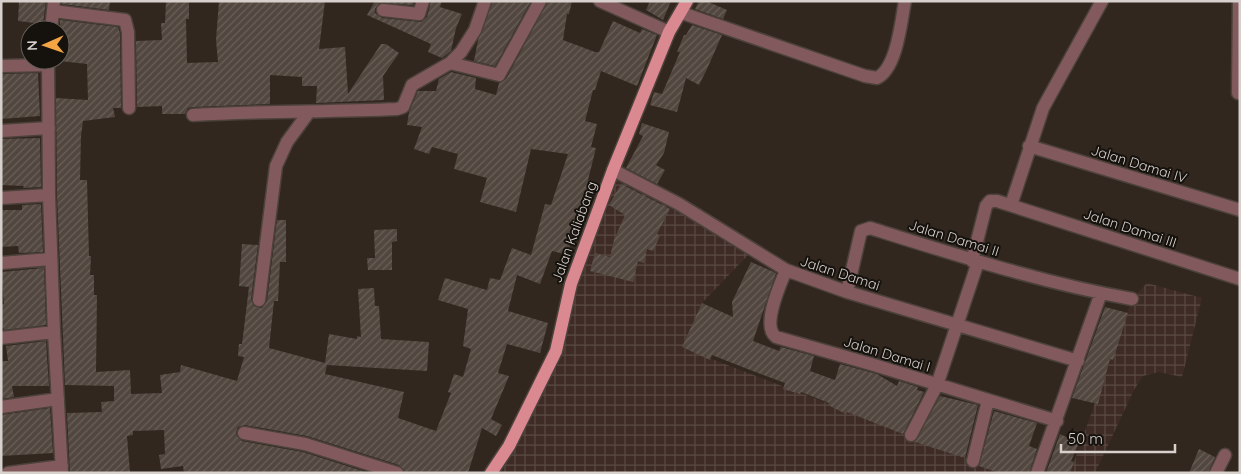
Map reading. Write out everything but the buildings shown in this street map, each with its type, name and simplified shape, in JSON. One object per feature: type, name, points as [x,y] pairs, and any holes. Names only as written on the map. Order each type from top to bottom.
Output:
[{"type":"main road","name":"Jalan Kaliabang","points":[[491,473],[509,446],[556,351],[570,284],[613,170],[669,32],[684,7]]},
{"type":"street","points":[[383,10],[419,14],[423,1]]},
{"type":"street","points":[[193,115],[252,111],[309,112],[397,109],[402,107],[412,86],[450,62],[461,52],[475,30],[485,1]]},
{"type":"street","points":[[450,62],[498,75],[540,1]]},
{"type":"street","points":[[600,1],[669,32]]},
{"type":"street","points":[[684,7],[877,78],[888,70],[899,34],[905,1]]},
{"type":"street","points":[[1011,205],[1041,114],[1102,1]]},
{"type":"street","points":[[1238,1],[1238,93]]},
{"type":"street","points":[[52,20],[53,6],[125,20],[128,32],[129,108]]},
{"type":"street","points":[[1,66],[20,65]]},
{"type":"street","points":[[8,473],[62,469],[48,195],[50,128],[48,70]]},
{"type":"street","points":[[259,300],[276,166],[287,142],[309,112]]},
{"type":"street","points":[[1,130],[50,128]]},
{"type":"street","name":"Jalan Damai IV","points":[[1029,146],[1240,210]]},
{"type":"street","name":"Jalan Damai","points":[[613,170],[679,204],[786,270],[847,292],[1078,361]]},
{"type":"street","points":[[1,198],[48,195]]},
{"type":"street","name":"Jalan Damai III","points":[[975,261],[986,206],[990,201],[1011,205],[1240,279]]},
{"type":"street","name":"Jalan Damai II","points":[[847,292],[860,231],[864,228],[975,261],[1132,299]]},
{"type":"street","points":[[1,263],[51,259]]},
{"type":"street","points":[[911,435],[937,384],[957,325],[975,261]]},
{"type":"street","name":"Jalan Damai I","points":[[786,270],[771,314],[770,328],[776,338],[1057,421]]},
{"type":"street","points":[[1037,473],[1101,293]]},
{"type":"street","points":[[1,338],[54,332]]},
{"type":"street","points":[[1,406],[58,399]]},
{"type":"street","points":[[974,461],[988,400]]},
{"type":"street","points":[[244,433],[305,444],[397,473]]},
{"type":"street","points":[[1216,473],[1225,455]]},
{"type":"shaded area","points":[[613,170],[752,251],[702,303],[683,348],[911,435],[1001,473],[491,473],[542,381]]},
{"type":"shaded area","points":[[1147,283],[1202,298],[1182,377],[1159,372],[1143,376],[1134,390],[1095,473],[1070,473],[1132,299]]}]
